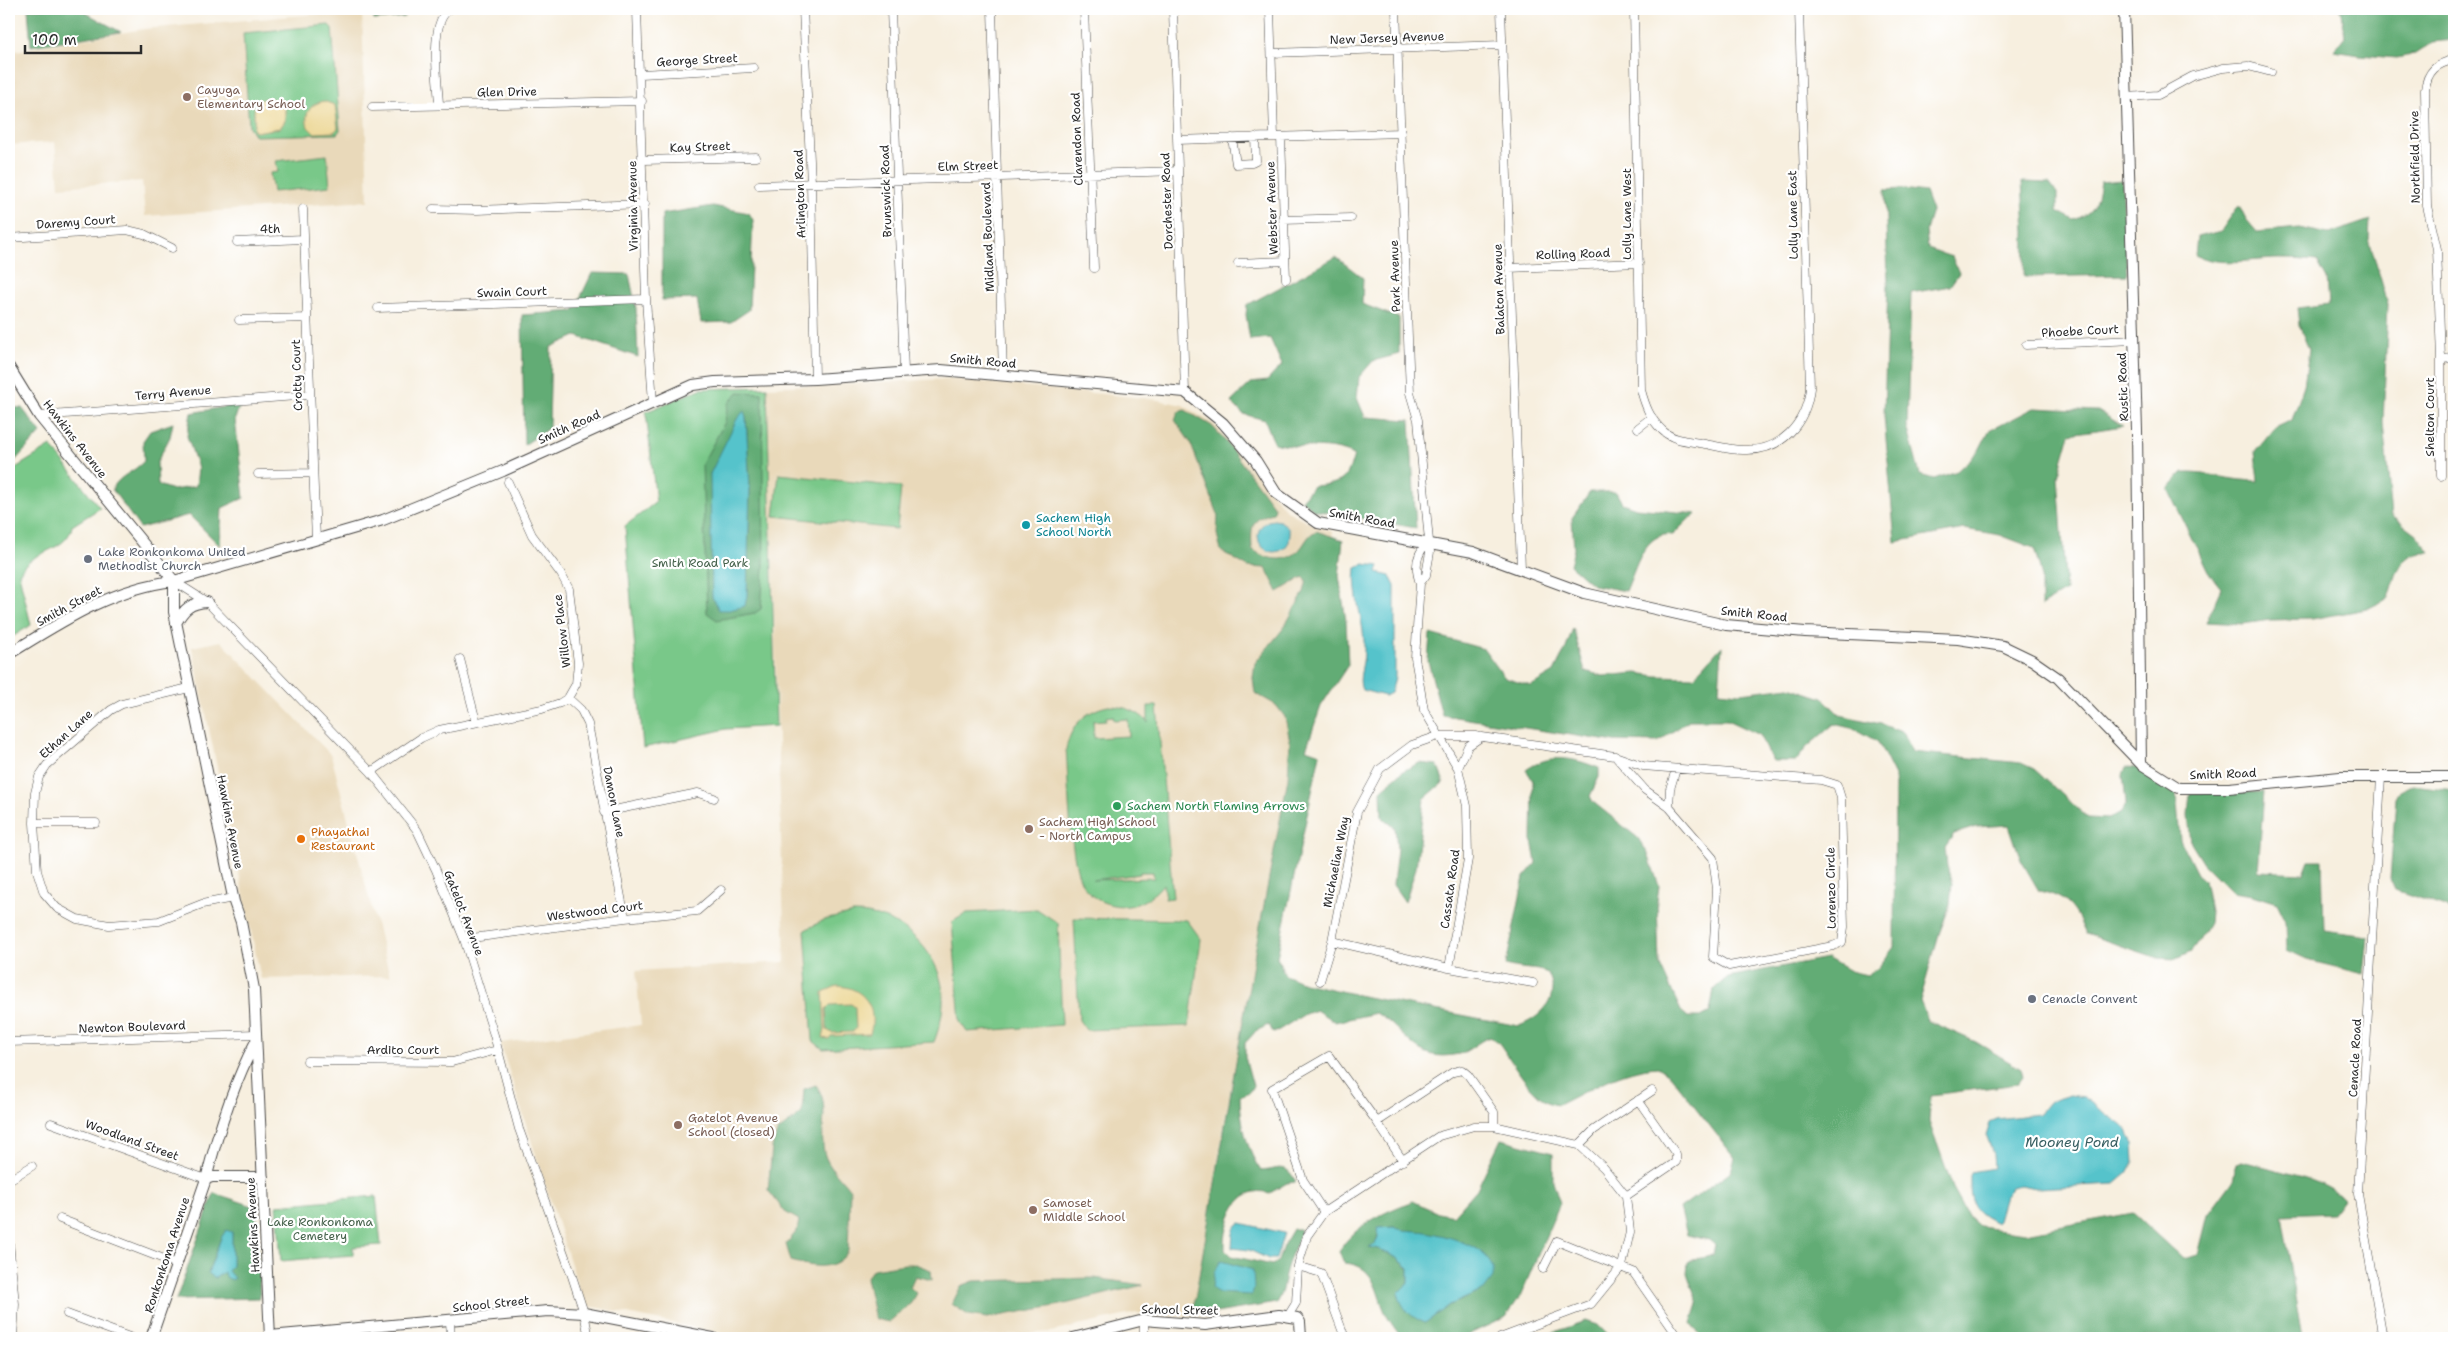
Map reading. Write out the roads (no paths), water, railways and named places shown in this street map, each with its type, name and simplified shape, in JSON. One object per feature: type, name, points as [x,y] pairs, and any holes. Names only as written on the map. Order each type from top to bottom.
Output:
[{"type":"street","points":[[438,104],[436,32],[442,16],[450,9]]},
{"type":"street","name":"Virginia Avenue","points":[[637,9],[644,160],[646,299],[653,402]]},
{"type":"street","name":"Arlington Road","points":[[803,9],[811,183],[815,379]]},
{"type":"street","name":"Brunswick Road","points":[[890,9],[904,372]]},
{"type":"street","name":"Midland Boulevard","points":[[992,9],[1003,374]]},
{"type":"street","name":"Clarendon Road","points":[[1084,9],[1094,268]]},
{"type":"street","name":"Dorchester Road","points":[[1172,9],[1185,392]]},
{"type":"street","name":"Webster Avenue","points":[[1270,9],[1286,279]]},
{"type":"street","name":"Park Avenue","points":[[1396,9],[1410,393],[1418,420],[1428,542]]},
{"type":"street","name":"Balaton Avenue","points":[[1501,9],[1521,569]]},
{"type":"street","name":"Lolly Lane West","points":[[1634,9],[1641,390],[1652,417]]},
{"type":"street","name":"Lolly Lane East","points":[[1652,417],[1662,430],[1671,436],[1742,450],[1759,449],[1780,442],[1802,419],[1808,404],[1810,388],[1799,9]]},
{"type":"street","name":"Rustic Road","points":[[2124,9],[2134,340],[2141,764]]},
{"type":"street","name":"New Jersey Avenue","points":[[1272,53],[1502,45]]},
{"type":"street","name":"Northfield Drive","points":[[2441,359],[2437,249],[2426,206],[2425,90],[2427,77],[2434,68],[2443,62],[2454,60]]},
{"type":"street","points":[[2127,97],[2158,95],[2193,76],[2223,68],[2248,66],[2271,72]]},
{"type":"street","name":"George Street","points":[[641,74],[754,68]]},
{"type":"street","name":"Glen Drive","points":[[372,107],[438,104],[642,101]]},
{"type":"street","points":[[1177,140],[1401,133]]},
{"type":"street","points":[[1232,138],[1236,164],[1256,161],[1255,138]]},
{"type":"street","name":"Kay Street","points":[[644,160],[756,157]]},
{"type":"street","name":"Elm Street","points":[[759,185],[1177,171]]},
{"type":"street","points":[[433,209],[477,210],[645,204]]},
{"type":"street","name":"Crotty Court","points":[[303,209],[316,540]]},
{"type":"street","points":[[1283,220],[1351,218]]},
{"type":"street","name":"Daremy Court","points":[[9,238],[127,230],[144,234],[172,248]]},
{"type":"street","name":"4th","points":[[237,242],[303,239]]},
{"type":"street","points":[[1238,264],[1285,261]]},
{"type":"street","name":"Rolling Road","points":[[1509,268],[1639,263]]},
{"type":"street","name":"Swain Court","points":[[378,308],[646,299]]},
{"type":"street","points":[[239,320],[307,318]]},
{"type":"street","name":"Phoebe Court","points":[[2026,345],[2134,340]]},
{"type":"street","points":[[2441,359],[2454,358]]},
{"type":"street","name":"Shelton Court","points":[[2441,359],[2441,476]]},
{"type":"street","name":"Hawkins Avenue","points":[[9,367],[39,416],[174,581],[176,623],[233,898],[241,922],[254,989],[270,1337]]},
{"type":"street","name":"Smith Road","points":[[174,581],[383,520],[436,499],[693,386],[716,382],[815,379],[940,370],[1003,374],[1185,392],[1224,423],[1256,461],[1276,493],[1318,523],[1428,542],[1473,552],[1584,593],[1726,625],[1805,632],[1958,639],[2003,646],[2032,660],[2058,678],[2141,764],[2178,788],[2229,788],[2340,777],[2454,777]]},
{"type":"street","name":"Terry Avenue","points":[[39,416],[309,395]]},
{"type":"street","points":[[1638,428],[1652,417]]},
{"type":"street","points":[[258,474],[312,473]]},
{"type":"street","name":"Willow Place","points":[[508,482],[532,535],[570,589],[578,674],[568,698]]},
{"type":"street","name":"Cassata Road","points":[[1428,542],[1430,552],[1426,575],[1420,583],[1416,658],[1424,710],[1458,768],[1467,806],[1468,859],[1449,968]]},
{"type":"street","name":"Gatelot Avenue","points":[[174,581],[206,602],[371,772],[417,830],[436,870],[464,939],[519,1129],[584,1313],[589,1338]]},
{"type":"street","name":"Smith Street","points":[[9,654],[66,619],[123,592],[147,584],[174,581]]},
{"type":"street","points":[[176,623],[182,612],[192,603],[206,602]]},
{"type":"street","points":[[460,659],[476,721]]},
{"type":"street","name":"Ethan Lane","points":[[189,688],[122,704],[91,727],[47,766],[39,777],[35,793],[34,823],[37,871],[44,893],[57,908],[77,919],[109,925],[159,921],[202,904],[233,898]]},
{"type":"street","points":[[371,772],[421,738],[439,730],[547,708],[568,698]]},
{"type":"street","name":"Damon Lane","points":[[568,698],[581,710],[588,724],[625,918]]},
{"type":"street","name":"Lorenzo Circle","points":[[1438,736],[1480,737],[1615,756],[1643,766],[1822,780],[1837,785],[1841,798],[1844,927],[1842,942],[1833,946],[1729,966],[1713,957],[1717,889],[1713,858],[1669,807],[1646,790],[1615,756]]},
{"type":"street","name":"Michaelian Way","points":[[1320,981],[1332,941],[1357,812],[1380,769],[1412,745],[1438,736]]},
{"type":"street","points":[[1458,768],[1468,746],[1480,737]]},
{"type":"street","points":[[1669,807],[1670,789],[1676,769]]},
{"type":"street","name":"Cenacle Road","points":[[2381,777],[2358,1194],[2383,1338]]},
{"type":"street","points":[[604,812],[698,793],[714,798]]},
{"type":"street","points":[[34,823],[96,823]]},
{"type":"street","name":"Westwood Court","points":[[464,939],[625,918],[697,911],[721,890]]},
{"type":"street","points":[[1332,941],[1449,968],[1533,983]]},
{"type":"street","name":"Newton Boulevard","points":[[9,1042],[256,1037]]},
{"type":"street","name":"Ronkonkoma Avenue","points":[[151,1338],[206,1179],[225,1115],[256,1037]]},
{"type":"street","name":"Ardito Court","points":[[308,1061],[452,1062],[497,1050]]},
{"type":"street","points":[[1324,1212],[1303,1180],[1272,1089],[1329,1056],[1403,1161]]},
{"type":"street","points":[[1377,1122],[1453,1072],[1462,1070],[1468,1075],[1494,1112],[1494,1126]]},
{"type":"street","points":[[1579,1145],[1594,1130],[1652,1091]]},
{"type":"street","points":[[1626,1196],[1676,1162],[1676,1154],[1638,1100]]},
{"type":"street","name":"Woodland Street","points":[[51,1123],[206,1179]]},
{"type":"street","points":[[1301,1338],[1300,1322],[1297,1318],[1288,1316],[1296,1303],[1298,1266],[1307,1236],[1324,1212],[1438,1136],[1474,1126],[1494,1126],[1579,1145],[1604,1168],[1626,1196],[1630,1235],[1622,1266],[1591,1304],[1500,1338]]},
{"type":"street","points":[[9,1180],[32,1166]]},
{"type":"street","points":[[206,1179],[212,1177],[263,1178]]},
{"type":"street","points":[[60,1220],[177,1264]]},
{"type":"street","points":[[1543,1269],[1557,1240],[1622,1266],[1633,1272],[1679,1338]]},
{"type":"street","points":[[9,1241],[14,1304],[13,1338]]},
{"type":"street","points":[[1298,1266],[1321,1273],[1345,1338]]},
{"type":"street","name":"School Street","points":[[270,1337],[548,1311],[584,1313],[714,1338]]},
{"type":"street","points":[[68,1314],[132,1338]]},
{"type":"street","name":"School Street","points":[[1073,1338],[1144,1320],[1205,1326],[1279,1315],[1288,1316]]},
{"type":"street","points":[[1144,1320],[1144,1338]]},
{"type":"street","points":[[450,1321],[451,1338]]},
{"type":"water","points":[[744,411],[746,417],[750,489],[747,596],[745,606],[729,610],[719,610],[712,597],[710,474],[737,419]]},
{"type":"water","points":[[1274,520],[1280,521],[1285,525],[1289,530],[1289,542],[1285,547],[1280,551],[1274,552],[1268,551],[1263,547],[1259,542],[1258,536],[1259,530],[1263,525],[1268,521]]},
{"type":"water","points":[[1364,564],[1379,566],[1377,573],[1390,576],[1395,586],[1395,677],[1391,693],[1385,696],[1362,690],[1361,686],[1360,677],[1364,657],[1364,642],[1355,579],[1356,568]]},
{"type":"water","name":"Mooney Pond","points":[[2070,1095],[2083,1097],[2126,1128],[2133,1144],[2134,1162],[2128,1173],[2115,1184],[2036,1188],[2020,1185],[2011,1187],[2004,1199],[1997,1223],[1981,1214],[1973,1204],[1971,1197],[1970,1172],[1994,1168],[1993,1154],[1986,1135],[1990,1122],[1997,1119],[2039,1114],[2050,1101]]},
{"type":"water","points":[[1240,1223],[1284,1233],[1276,1259],[1269,1259],[1249,1250],[1232,1248],[1234,1231]]},
{"type":"water","points":[[1394,1227],[1402,1230],[1436,1234],[1471,1246],[1488,1259],[1493,1268],[1493,1278],[1484,1290],[1450,1305],[1425,1323],[1419,1320],[1407,1311],[1398,1293],[1409,1282],[1409,1268],[1397,1258],[1379,1249],[1369,1247],[1377,1240],[1378,1228]]},
{"type":"water","points":[[226,1230],[232,1232],[232,1266],[228,1271],[234,1278],[233,1280],[227,1278],[224,1272],[215,1278],[208,1273],[221,1238]]},
{"type":"water","points":[[1221,1261],[1253,1270],[1254,1289],[1252,1295],[1218,1293],[1212,1288],[1214,1272]]},
{"type":"place","name":"Cayuga Elementary School","points":[[187,97]]},
{"type":"place","name":"Sachem High School North","points":[[1026,525]]},
{"type":"place","name":"Lake Ronkonkoma United Methodist Church","points":[[88,559]]},
{"type":"place","name":"Sachem North Flaming Arrows","points":[[1117,806]]},
{"type":"place","name":"Sachem High School - North Campus","points":[[1029,829]]},
{"type":"place","name":"Phayathai Restaurant","points":[[301,839]]},
{"type":"place","name":"Cenacle Convent","points":[[2032,999]]},
{"type":"place","name":"Gatelot Avenue School (closed)","points":[[678,1125]]},
{"type":"place","name":"Samoset Middle School","points":[[1033,1210]]},
{"type":"park label","name":"Smith Road Park","points":[[700,563]]},
{"type":"park label","name":"Lake Ronkonkoma Cemetery","points":[[320,1229]]}]
